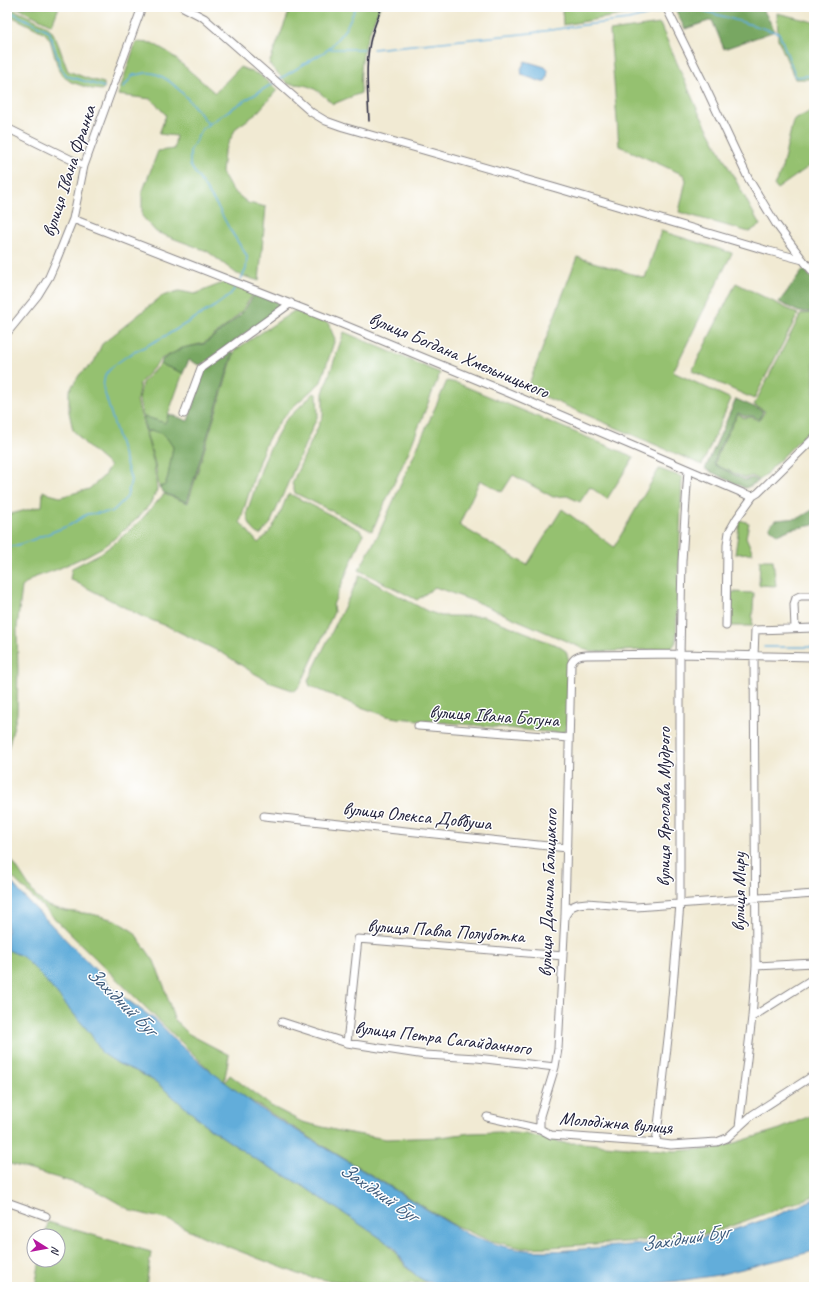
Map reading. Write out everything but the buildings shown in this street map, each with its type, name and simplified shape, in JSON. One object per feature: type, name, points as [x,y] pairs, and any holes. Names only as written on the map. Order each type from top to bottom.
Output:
[{"type":"street","name":"вулиця Івана Франка","points":[[7,333],[38,295],[49,277],[73,219],[84,166],[142,7]]},
{"type":"street","points":[[183,7],[204,18],[311,112],[326,121],[803,260]]},
{"type":"street","points":[[666,7],[748,178],[776,224],[814,273]]},
{"type":"street","points":[[7,128],[84,166]]},
{"type":"street","name":"вулиця Богдана Хмельницького","points":[[73,219],[240,285],[291,303],[753,496]]},
{"type":"street","points":[[184,414],[201,368],[291,303]]},
{"type":"street","points":[[726,626],[727,545],[729,532],[753,496],[764,488],[814,438]]},
{"type":"street","name":"вулиця Ярослава Мудрого","points":[[656,1143],[670,1021],[680,904],[680,654],[682,561],[688,470]]},
{"type":"street","points":[[814,596],[800,596],[796,598],[794,604],[795,628],[814,628]]},
{"type":"street","name":"вулиця Миру","points":[[738,1127],[752,1017],[756,966],[755,630],[795,628]]},
{"type":"street","points":[[680,654],[814,657]]},
{"type":"street","name":"вулиця Данила Галицького","points":[[540,1129],[540,1116],[555,1067],[558,1049],[565,916],[571,664],[573,659],[581,655],[680,654]]},
{"type":"street","name":"вулиця Івана Богуна","points":[[418,726],[569,738]]},
{"type":"street","name":"вулиця Олекса Довбуша","points":[[264,816],[567,848]]},
{"type":"street","points":[[565,916],[571,907],[578,904],[587,903],[636,907],[814,894]]},
{"type":"street","name":"вулиця Павла Полуботка","points":[[346,1043],[358,939],[562,956]]},
{"type":"street","points":[[756,966],[814,963]]},
{"type":"street","points":[[752,1017],[814,978]]},
{"type":"street","name":"вулиця Петра Сагайдачного","points":[[282,1022],[346,1043],[425,1055],[477,1058],[555,1067]]},
{"type":"street","name":"Молодіжна вулиця","points":[[488,1117],[540,1129],[551,1135],[670,1145],[717,1142],[727,1138],[752,1115],[814,1075]]},
{"type":"street","points":[[7,1202],[46,1216]]},
{"type":"green space","points":[[7,7],[48,27],[56,40],[68,71],[104,83],[104,88],[101,90],[92,89],[71,82],[63,76],[59,71],[50,40],[45,33],[7,14]]},
{"type":"green space","points":[[16,7],[59,7],[52,25]]},
{"type":"green space","points":[[291,7],[380,7],[370,30],[363,54],[361,93],[333,104],[313,88],[303,85],[288,84],[269,64]]},
{"type":"green space","points":[[562,7],[657,7],[658,9],[563,25]]},
{"type":"green space","points":[[674,7],[762,7],[775,31],[724,49],[712,20],[685,29]]},
{"type":"green space","points":[[777,13],[814,22],[814,89],[812,79],[795,79],[778,39]]},
{"type":"green space","points":[[660,24],[698,111],[760,225],[749,232],[679,212],[686,180],[684,175],[619,146],[610,31]]},
{"type":"green space","points":[[136,42],[152,43],[168,52],[215,93],[240,67],[260,75],[277,90],[256,114],[236,128],[224,152],[222,173],[232,190],[248,203],[266,207],[259,281],[237,274],[207,251],[156,232],[142,216],[142,193],[158,151],[174,149],[176,136],[159,134],[166,115],[151,99],[118,95]]},
{"type":"green space","points":[[814,109],[814,163],[777,189],[774,185],[781,172],[793,121]]},
{"type":"green space","points":[[661,231],[732,253],[673,372],[731,399],[702,465],[527,389],[577,257],[645,278]]},
{"type":"green space","points":[[804,269],[814,281],[814,312],[799,312],[779,302]]},
{"type":"green space","points":[[225,282],[254,293],[241,312],[225,327],[204,343],[183,348],[161,359],[140,383],[137,400],[154,464],[157,490],[150,504],[139,517],[108,544],[58,569],[33,578],[22,587],[17,628],[17,714],[7,753],[7,515],[42,506],[43,491],[60,497],[89,489],[103,477],[110,466],[88,447],[73,430],[69,412],[69,391],[80,374],[94,362],[102,344],[162,296],[179,291],[195,294]]},
{"type":"green space","points":[[736,283],[798,314],[754,399],[692,371]]},
{"type":"green space","points":[[255,294],[280,303],[279,309],[203,364],[199,365],[189,360],[183,373],[160,364],[162,360],[182,348],[204,344],[242,313]]},
{"type":"green space","points":[[294,311],[328,323],[335,339],[321,382],[294,406],[280,421],[267,441],[259,461],[240,522],[258,543],[273,527],[287,496],[290,494],[360,530],[363,534],[333,605],[334,612],[301,684],[295,691],[272,683],[224,654],[167,626],[143,617],[70,579],[72,568],[101,553],[116,542],[140,521],[164,494],[188,503],[235,350]]},
{"type":"green space","points":[[814,313],[814,425],[760,480],[752,476],[745,478],[718,466],[715,463],[721,446],[738,414],[744,418],[752,417],[759,421],[765,411],[754,405],[801,314]]},
{"type":"green space","points":[[344,332],[440,373],[409,451],[372,531],[295,493],[292,483],[323,416],[323,393]]},
{"type":"green space","points":[[231,351],[233,353],[187,502],[164,493],[159,487],[165,485],[173,447],[168,439],[162,434],[146,431],[143,416],[165,423],[169,414],[188,421],[204,371]]},
{"type":"green space","points":[[160,364],[183,373],[165,423],[143,416],[139,400],[142,383]]},
{"type":"green space","points":[[447,381],[457,383],[634,457],[607,499],[590,487],[580,502],[567,496],[553,497],[513,475],[502,492],[480,480],[459,525],[527,565],[562,509],[614,547],[659,469],[682,477],[676,642],[671,649],[591,652],[481,604],[435,587],[417,600],[359,570],[379,533]]},
{"type":"green space","points":[[314,393],[317,395],[318,415],[270,524],[260,535],[254,531],[250,525],[247,512],[267,454],[284,422]]},
{"type":"green space","points":[[736,399],[763,411],[759,420],[753,416],[744,416],[738,413],[720,446],[714,463],[745,480],[752,478],[759,481],[745,488],[705,469]]},
{"type":"green space","points":[[157,431],[167,438],[173,447],[165,485],[159,487],[155,464],[146,432]]},
{"type":"green space","points":[[814,509],[814,525],[791,529],[777,535],[769,527],[775,520],[799,518]]},
{"type":"green space","points":[[740,520],[749,523],[746,537],[753,553],[735,554]]},
{"type":"green space","points":[[760,560],[773,560],[776,586],[759,585]]},
{"type":"green space","points":[[360,575],[427,611],[441,616],[484,616],[557,645],[566,651],[569,661],[566,728],[564,732],[559,733],[397,718],[358,706],[310,686],[308,681],[310,676]]},
{"type":"green space","points":[[732,592],[754,593],[752,626],[731,626]]},
{"type":"green space","points":[[7,853],[36,897],[48,906],[66,911],[92,914],[115,920],[134,932],[154,961],[164,986],[174,1019],[189,1034],[229,1055],[224,1083],[230,1075],[271,1106],[302,1122],[339,1131],[386,1139],[441,1137],[470,1133],[500,1132],[525,1134],[564,1143],[581,1143],[675,1151],[718,1148],[780,1129],[814,1114],[814,1196],[709,1234],[640,1241],[522,1248],[488,1240],[454,1225],[224,1084],[7,872]]},
{"type":"green space","points":[[7,949],[22,956],[40,974],[90,1033],[102,1053],[119,1064],[156,1082],[208,1127],[252,1157],[303,1186],[385,1241],[408,1269],[427,1282],[393,1286],[326,1280],[301,1275],[211,1240],[168,1220],[132,1211],[92,1188],[7,1163]]},
{"type":"green space","points":[[48,1222],[151,1252],[146,1287],[35,1287],[39,1268],[66,1268],[66,1228],[47,1228]]},
{"type":"water","points":[[525,61],[545,67],[548,70],[545,82],[522,75],[521,69]]},
{"type":"water","name":"Західний Буг","points":[[7,877],[26,899],[119,994],[157,1021],[179,1044],[204,1066],[258,1107],[467,1234],[504,1246],[537,1251],[678,1242],[730,1231],[781,1213],[814,1199],[814,1251],[718,1275],[618,1287],[469,1287],[427,1282],[418,1277],[408,1268],[393,1247],[385,1241],[303,1186],[252,1157],[208,1127],[156,1082],[119,1064],[102,1053],[90,1033],[40,974],[22,956],[7,949]]},
{"type":"waterway","points":[[278,80],[329,49],[346,28],[356,7]]},
{"type":"waterway","points":[[678,10],[698,9],[779,33],[796,77],[814,75]]},
{"type":"waterway","points":[[7,10],[49,31],[61,68],[67,76],[104,87]]},
{"type":"waterway","points":[[373,49],[531,33],[628,20],[661,12]]},
{"type":"waterway","points":[[329,49],[364,49]]},
{"type":"waterway","points":[[123,88],[133,75],[149,73],[159,75],[175,86],[191,102],[209,125]]},
{"type":"waterway","points":[[241,279],[246,269],[247,256],[229,228],[218,207],[190,165],[190,151],[202,129],[275,82]]},
{"type":"waterway","points":[[814,112],[810,117],[814,121]]},
{"type":"waterway","points":[[7,548],[27,542],[70,525],[87,514],[112,512],[127,497],[131,480],[103,387],[105,375],[113,366],[127,356],[167,335],[215,306],[229,296],[235,288]]},
{"type":"waterway","points":[[764,647],[814,647]]},
{"type":"railway","points":[[369,121],[367,77],[368,55],[372,34],[382,7]]}]
